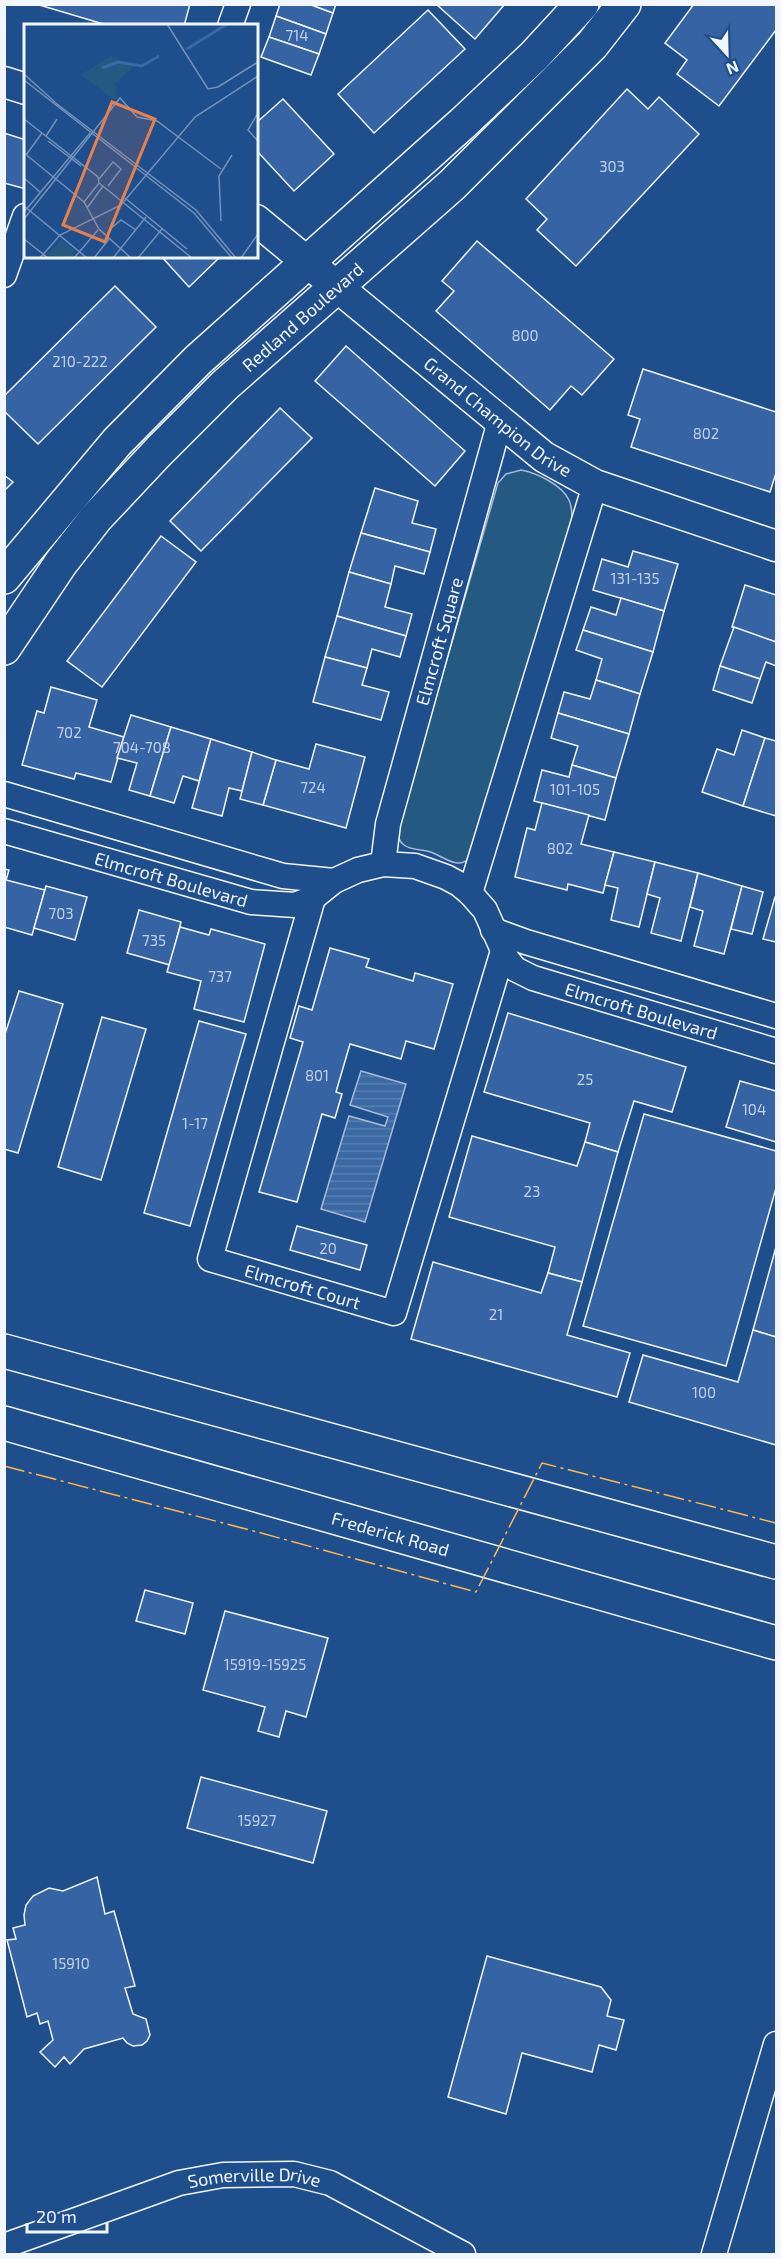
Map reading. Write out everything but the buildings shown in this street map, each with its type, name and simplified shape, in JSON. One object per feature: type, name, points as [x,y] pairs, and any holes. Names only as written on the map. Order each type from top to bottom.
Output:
[{"type":"main road","name":"Redland Boulevard","points":[[4,577],[117,442],[198,360],[463,123],[534,56],[582,4]]},
{"type":"main road","name":"Redland Boulevard","points":[[4,648],[96,518],[225,385],[452,185],[592,45],[624,4]]},
{"type":"main road","points":[[4,1351],[777,1562]]},
{"type":"main road","name":"Frederick Road","points":[[4,1423],[285,1505],[440,1546],[777,1642]]},
{"type":"street","points":[[231,24],[238,4]]},
{"type":"street","points":[[4,82],[24,88]]},
{"type":"street","points":[[4,275],[24,219]]},
{"type":"street","name":"Grand Champion Drive","points":[[258,222],[544,457],[595,485],[777,546]]},
{"type":"street","name":"Elmcroft Square","points":[[383,864],[388,824],[500,421]]},
{"type":"street","points":[[470,892],[595,485]]},
{"type":"street","name":"Elmcroft Boulevard","points":[[4,794],[283,876],[334,881]]},
{"type":"street","name":"Elmcroft Boulevard","points":[[4,831],[252,902],[295,905],[313,898],[334,881],[358,870],[383,864],[415,866],[459,884],[470,892],[485,910],[498,941],[515,969],[533,978],[777,1051]]},
{"type":"street","name":"Elmcroft Court","points":[[313,898],[210,1258],[394,1313],[498,941]]},
{"type":"street","name":"Elmcroft Boulevard","points":[[498,941],[526,942],[777,1016]]},
{"type":"street","points":[[714,2254],[777,2044]]},
{"type":"street","name":"Somerville Drive","points":[[4,2246],[179,2183],[223,2175],[294,2174],[330,2183],[464,2254]]},
{"type":"shaded area","points":[[521,470],[541,477],[561,489],[570,502],[572,519],[474,854],[462,863],[451,862],[427,851],[406,847],[399,840],[398,828],[498,483],[506,474]]},
{"type":"shaded area","points":[[361,1071],[406,1084],[365,1222],[321,1209],[349,1116],[385,1126],[388,1117],[350,1105]]},
{"type":"power","points":[[4,1466],[476,1592],[542,1463],[776,1523]]}]
